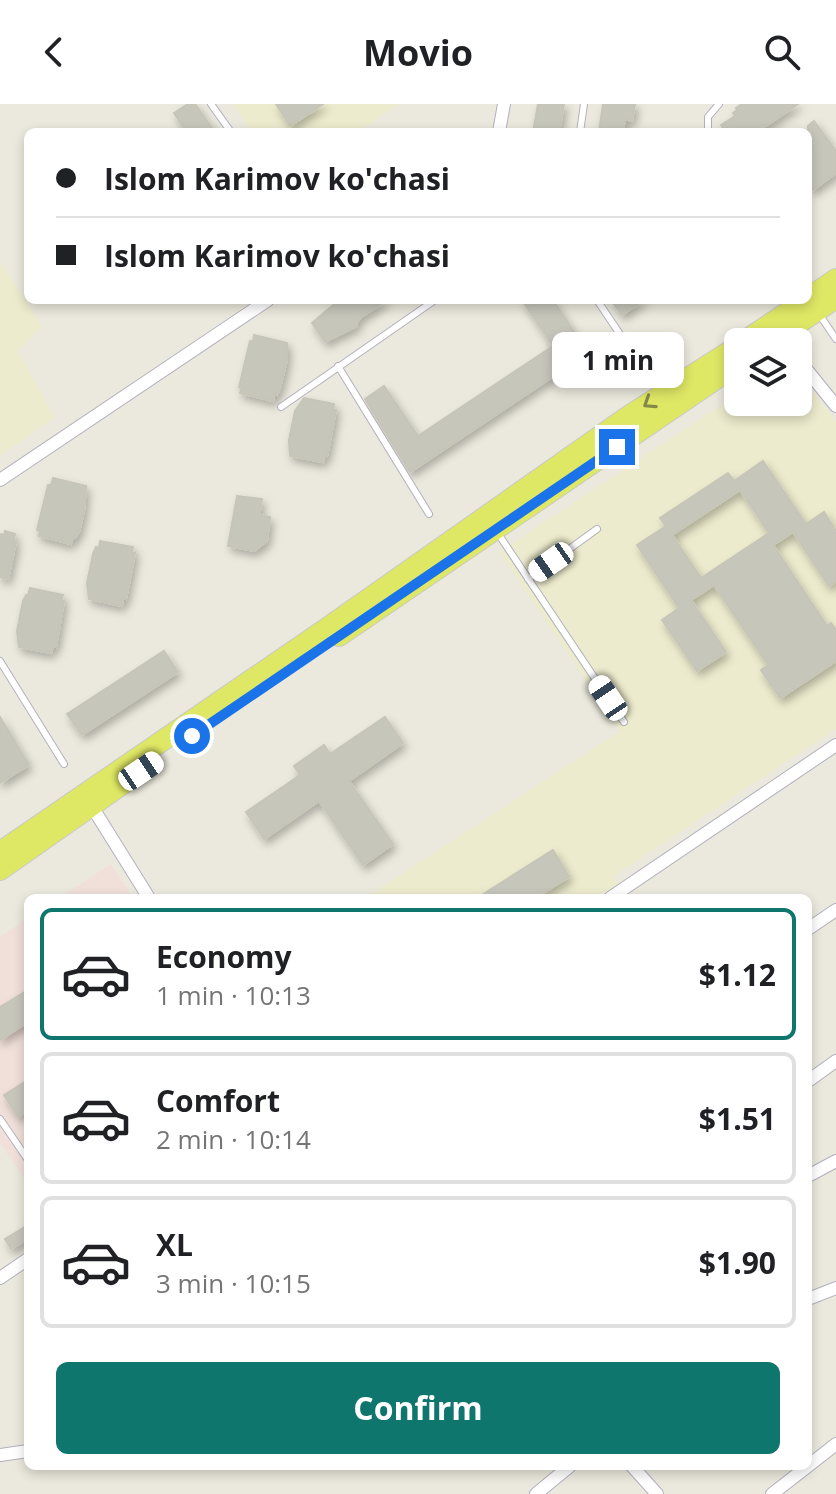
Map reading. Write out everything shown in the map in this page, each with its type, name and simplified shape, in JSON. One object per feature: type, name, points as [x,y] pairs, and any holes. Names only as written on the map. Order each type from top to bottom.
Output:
[{"type":"main road","points":[[812,301],[836,279]]},
{"type":"main road","points":[[812,303],[836,298]]},
{"type":"main road","points":[[767,328],[808,304]]},
{"type":"main road","points":[[788,328],[809,304]]},
{"type":"main road","points":[[0,852],[630,415],[724,355]]},
{"type":"main road","points":[[0,870],[724,374]]},
{"type":"street","points":[[500,128],[504,104]]},
{"type":"street","points":[[0,480],[262,304]]},
{"type":"street","points":[[812,376],[836,406]]},
{"type":"street","points":[[616,894],[836,745]]},
{"type":"street","points":[[91,805],[147,894]]},
{"type":"street","points":[[812,926],[836,910]]},
{"type":"street","points":[[812,1078],[836,1061]]},
{"type":"street","points":[[812,1174],[836,1161]]},
{"type":"street","points":[[0,1278],[24,1262]]},
{"type":"street","points":[[812,1294],[836,1288]]},
{"type":"street","points":[[812,1463],[836,1444]]},
{"type":"street","points":[[0,1455],[24,1452]]},
{"type":"street","points":[[536,1494],[565,1470]]},
{"type":"street","points":[[636,1470],[657,1494]]},
{"type":"street","points":[[772,1494],[803,1470]]},
{"type":"lane","points":[[211,104],[228,128]]},
{"type":"lane","points":[[581,128],[584,104]]},
{"type":"lane","points":[[708,128],[708,117],[719,104]]},
{"type":"lane","points":[[281,407],[429,304]]},
{"type":"lane","points":[[600,304],[642,367]]},
{"type":"lane","points":[[811,304],[836,339]]},
{"type":"lane","points":[[338,366],[429,514]]},
{"type":"lane","points":[[495,529],[624,722]]},
{"type":"lane","points":[[528,579],[597,529]]},
{"type":"lane","points":[[0,661],[64,764]]},
{"type":"lane","points":[[0,1119],[24,1154]]},
{"type":"shaded area","points":[[233,104],[399,104],[364,128],[249,128]]},
{"type":"shaded area","points":[[0,261],[24,298],[24,304],[28,304],[42,326],[18,352],[55,417],[0,456]]},
{"type":"shaded area","points":[[812,392],[836,422],[836,729],[614,876],[619,886],[606,894],[371,894],[620,731],[499,552],[724,403],[724,416],[812,416]]},
{"type":"shaded area","points":[[111,864],[130,894],[65,894]]},
{"type":"shaded area","points":[[24,921],[24,1177],[0,1143],[0,937]]},
{"type":"building","points":[[188,104],[195,104],[212,128],[184,128],[174,113]]},
{"type":"building","points":[[276,104],[323,104],[290,126]]},
{"type":"building","points":[[538,104],[564,104],[560,128],[534,128]]},
{"type":"building","points":[[603,104],[635,104],[632,121],[625,119],[624,128],[600,128]]},
{"type":"building","points":[[742,104],[798,104],[763,128],[723,128],[721,125],[735,116],[736,108]]},
{"type":"building","points":[[814,121],[836,151],[836,173],[813,190],[812,128],[808,126]]},
{"type":"building","points":[[334,304],[381,304],[360,318],[357,326],[325,342],[312,323]]},
{"type":"building","points":[[525,304],[556,304],[588,353],[410,472],[365,399],[384,386],[418,436],[553,346]]},
{"type":"building","points":[[614,304],[638,304],[622,315]]},
{"type":"building","points":[[254,335],[287,343],[287,360],[280,388],[277,395],[274,394],[273,401],[240,393],[250,341],[253,342]]},
{"type":"building","points":[[304,398],[334,404],[333,409],[336,410],[327,456],[323,462],[290,456],[289,440],[295,411]]},
{"type":"building","points":[[763,461],[806,524],[824,512],[836,531],[836,581],[829,586],[793,532],[773,545],[827,626],[831,623],[836,630],[836,661],[780,698],[761,670],[768,665],[714,585],[691,600],[726,652],[697,671],[662,620],[679,608],[637,545],[666,526],[660,518],[728,473],[734,481]],"holes":[[[740,490],[769,533],[701,578],[672,535]]]},
{"type":"building","points":[[53,478],[86,486],[79,532],[71,544],[39,536],[40,531],[37,530],[48,485],[51,485]]},
{"type":"building","points":[[237,496],[262,499],[259,515],[270,517],[267,541],[254,551],[228,546]]},
{"type":"building","points":[[5,531],[15,534],[13,541],[16,542],[8,579],[0,577],[0,534],[4,535]]},
{"type":"building","points":[[100,541],[133,547],[132,553],[135,553],[122,606],[89,599],[87,583],[93,554],[96,547],[99,548]]},
{"type":"building","points":[[30,588],[63,595],[56,647],[53,646],[51,653],[19,647],[17,631],[23,601]]},
{"type":"building","points":[[164,651],[178,672],[82,735],[67,714]]},
{"type":"building","points":[[0,717],[29,765],[0,783]]},
{"type":"building","points":[[385,717],[403,743],[349,781],[393,844],[363,865],[319,801],[264,839],[246,812],[300,775],[294,766],[324,745],[330,754]]},
{"type":"building","points":[[553,850],[569,877],[541,894],[483,894]]},
{"type":"building","points":[[24,992],[24,1025],[0,1040],[0,1007]]},
{"type":"building","points":[[24,1082],[24,1113],[18,1117],[4,1095]]},
{"type":"building","points":[[24,1227],[24,1241],[11,1249],[5,1239]]},
{"type":"route","points":[[192,736],[617,447]]}]
